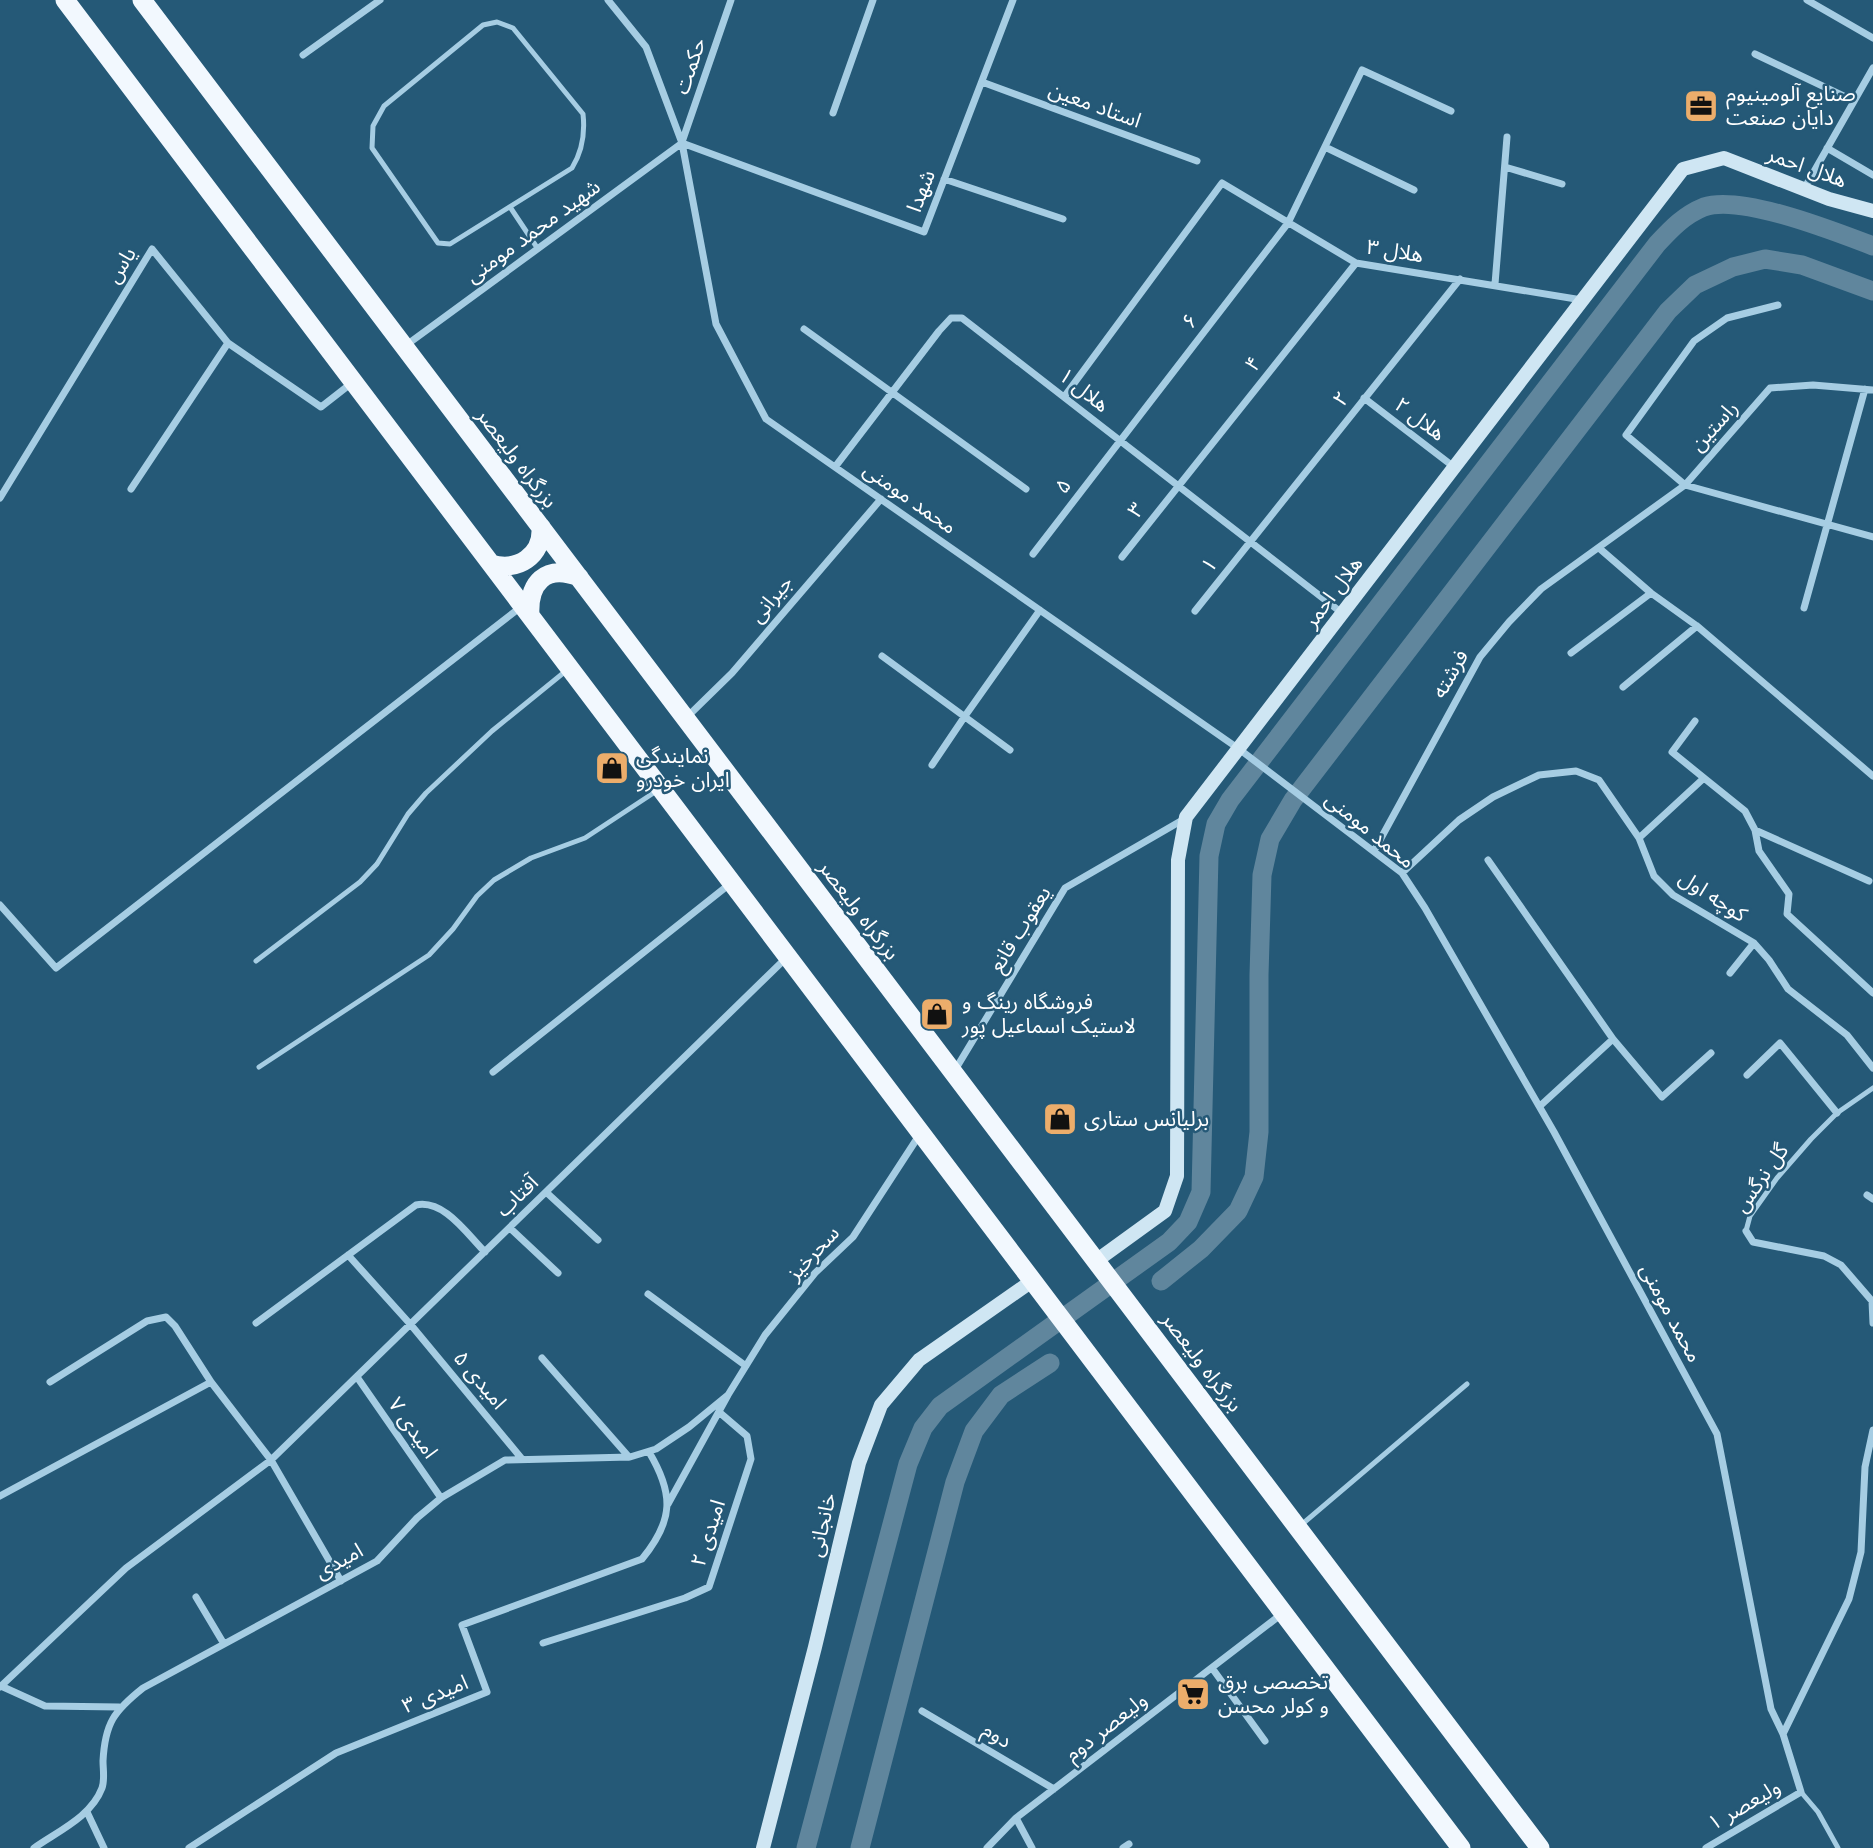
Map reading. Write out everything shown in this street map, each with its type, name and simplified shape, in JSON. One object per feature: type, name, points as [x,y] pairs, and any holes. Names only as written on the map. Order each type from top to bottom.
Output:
[{"type":"highway","points":[[65,0],[1461,1848]]},
{"type":"highway","name":"بزرگراه ولیعصر","points":[[142,0],[1540,1848]]},
{"type":"highway","points":[[491,564],[509,567],[534,554],[539,547],[541,527]]},
{"type":"highway","points":[[526,611],[537,582],[556,572],[579,577]]},
{"type":"main road","name":"هلال احمر","points":[[1096,1261],[1165,1211],[1177,1176],[1178,860],[1186,817],[1244,753],[1343,614],[1683,169],[1724,158],[1804,189],[1873,211]]},
{"type":"main road","name":"خانجانی","points":[[763,1848],[859,1463],[881,1405],[919,1360],[1032,1281]]},
{"type":"street","points":[[303,55],[380,0]]},
{"type":"street","name":"حکمت","points":[[682,143],[732,0]]},
{"type":"street","points":[[833,113],[873,0]]},
{"type":"street","name":"شهدا","points":[[682,143],[924,232],[1013,0]]},
{"type":"street","points":[[1807,0],[1873,38]]},
{"type":"street","name":"محمد مومنی","points":[[610,1],[646,47],[682,143],[716,324],[766,419],[1244,753],[1402,873],[1539,1106],[1717,1434],[1771,1709],[1783,1734],[1801,1792]]},
{"type":"street","points":[[1755,54],[1854,101]]},
{"type":"street","points":[[1804,189],[1873,68]]},
{"type":"street","name":"۶","points":[[1120,441],[1288,223],[1362,70],[1451,111]]},
{"type":"street","name":"استاد معین","points":[[982,82],[1197,162]]},
{"type":"street","points":[[1495,285],[1507,137]]},
{"type":"street","name":"شهید محمد مومنی","points":[[405,347],[682,143]]},
{"type":"street","points":[[1325,147],[1415,190]]},
{"type":"street","points":[[1827,148],[1873,175]]},
{"type":"street","points":[[1505,167],[1562,184]]},
{"type":"street","points":[[944,180],[1063,219]]},
{"type":"street","name":"هلال ۳","points":[[1064,397],[1223,183],[1356,263],[1583,300]]},
{"type":"street","name":"یاس","points":[[0,498],[152,249],[228,343],[321,407],[353,382]]},
{"type":"street","name":"۴","points":[[1178,486],[1356,263]]},
{"type":"street","name":"۲","points":[[1250,542],[1460,279]]},
{"type":"street","points":[[1777,305],[1727,318],[1694,341],[1626,435],[1685,485],[1873,537]]},
{"type":"street","name":"هلال ۱","points":[[835,467],[951,318],[962,318],[1343,614]]},
{"type":"street","points":[[804,329],[1026,489]]},
{"type":"street","points":[[131,489],[228,343]]},
{"type":"street","name":"راستین","points":[[1599,548],[1685,485],[1770,388],[1813,386],[1869,389]]},
{"type":"street","points":[[1804,608],[1869,389]]},
{"type":"street","name":"هلال ۲","points":[[1364,398],[1455,467]]},
{"type":"street","name":"۵","points":[[1033,554],[1120,441]]},
{"type":"street","name":"۳","points":[[1122,557],[1178,486]]},
{"type":"street","name":"جیرانی","points":[[685,718],[732,673],[881,499]]},
{"type":"street","name":"۱","points":[[1195,611],[1250,542]]},
{"type":"street","points":[[1599,548],[1651,593],[1697,626],[1873,776]]},
{"type":"street","name":"فرشته","points":[[1374,851],[1479,657],[1541,589],[1599,548]]},
{"type":"street","points":[[1571,653],[1651,593]]},
{"type":"street","points":[[932,765],[1040,610]]},
{"type":"street","points":[[0,905],[56,968],[526,611]]},
{"type":"street","points":[[1623,687],[1697,626]]},
{"type":"street","points":[[882,656],[1010,750]]},
{"type":"street","points":[[1695,721],[1672,752],[1745,811],[1755,830],[1759,852],[1789,894],[1787,914],[1873,993]]},
{"type":"street","name":"کوچه اول","points":[[1402,873],[1459,820],[1493,797],[1539,775],[1576,771],[1600,780],[1639,838],[1654,876],[1673,895],[1754,943],[1788,989],[1847,1035],[1873,1068]]},
{"type":"street","points":[[1639,838],[1704,778]]},
{"type":"street","name":"یعقوب قانع","points":[[953,1072],[1065,888],[1186,817]]},
{"type":"street","points":[[1755,830],[1869,881]]},
{"type":"street","points":[[1488,860],[1613,1040],[1662,1097],[1710,1053]]},
{"type":"street","points":[[493,1072],[731,883]]},
{"type":"street","points":[[1730,973],[1754,943]]},
{"type":"street","name":"آفتاب","points":[[1,1687],[126,1568],[271,1460],[788,957]]},
{"type":"street","points":[[1539,1106],[1613,1040]]},
{"type":"street","points":[[1747,1075],[1780,1043],[1837,1113]]},
{"type":"street","name":"سحرخیز","points":[[728,1395],[765,1335],[816,1272],[853,1237],[920,1133]]},
{"type":"street","points":[[546,1192],[598,1240]]},
{"type":"street","points":[[256,1323],[416,1205],[424,1203],[441,1209],[485,1252]]},
{"type":"street","points":[[510,1228],[558,1273]]},
{"type":"street","name":"گل نرگس","points":[[1746,1231],[1753,1242],[1824,1256],[1841,1265],[1872,1300],[1873,1323]]},
{"type":"street","name":"امیدی ۵","points":[[348,1255],[411,1325],[522,1459]]},
{"type":"street","points":[[648,1294],[746,1366]]},
{"type":"street","points":[[50,1382],[148,1321],[166,1317],[175,1326],[211,1382],[271,1460],[341,1581]]},
{"type":"street","points":[[542,1358],[630,1457]]},
{"type":"street","name":"امیدی ۷","points":[[357,1377],[442,1499]]},
{"type":"street","points":[[0,1496],[211,1382]]},
{"type":"street","name":"امیدی","points":[[119,1707],[143,1688],[377,1561],[417,1518],[442,1499],[505,1460],[630,1457],[649,1452],[689,1427],[728,1395]]},
{"type":"street","name":"امیدی ۳","points":[[667,1505],[728,1395]]},
{"type":"street","name":"امیدی ۲","points":[[543,1643],[685,1598],[709,1587],[751,1458],[747,1436],[719,1412]]},
{"type":"street","points":[[1783,1734],[1849,1598],[1861,1552],[1865,1467],[1873,1430]]},
{"type":"street","name":"امیدی ۳","points":[[189,1848],[336,1753],[487,1692],[462,1625],[642,1559],[663,1526],[667,1505],[666,1486],[649,1452]]},
{"type":"street","points":[[196,1597],[224,1644]]},
{"type":"street","name":"ولیعصر دوم","points":[[987,1848],[1016,1818],[1283,1613]]},
{"type":"street","points":[[1212,1668],[1265,1741]]},
{"type":"street","points":[[1,1687],[45,1706],[119,1707]]},
{"type":"street","points":[[34,1848],[87,1812],[103,1786],[109,1722],[119,1707]]},
{"type":"street","name":"دوم","points":[[922,1711],[1054,1789]]},
{"type":"street","name":"ولیعصر ۱","points":[[1706,1848],[1801,1792]]},
{"type":"street","points":[[87,1812],[104,1848]]},
{"type":"street","points":[[1016,1818],[1032,1848]]},
{"type":"lane","points":[[497,22],[513,28],[583,114],[584,131],[572,168],[510,207],[450,244],[438,243],[372,148],[373,126],[384,106],[483,25],[497,22]]},
{"type":"lane","points":[[510,207],[538,249]]},
{"type":"lane","points":[[256,961],[360,882],[377,864],[408,814],[426,793],[492,731],[569,668]]},
{"type":"lane","points":[[259,1067],[429,955],[453,929],[477,896],[494,880],[531,858],[585,838],[660,788]]},
{"type":"lane","name":"گل نرگس","points":[[1746,1231],[1750,1216],[1777,1178],[1811,1139],[1837,1113],[1873,1088]]},
{"type":"lane","points":[[1298,1528],[1467,1384]]},
{"type":"lane","points":[[1801,1792],[1818,1812],[1838,1848]]},
{"type":"waterway","points":[[806,1848],[908,1464],[923,1428],[940,1406],[1169,1242],[1188,1222],[1201,1192],[1209,856],[1216,824],[1230,800],[1657,244],[1678,223],[1704,207],[1720,204],[1741,206],[1788,216],[1873,246]]},
{"type":"waterway","points":[[1161,1281],[1201,1249],[1238,1211],[1254,1177],[1259,1132],[1262,875],[1270,839],[1293,800],[1668,311],[1695,285],[1733,267],[1765,259],[1802,265],[1873,291]]},
{"type":"waterway","points":[[860,1848],[955,1482],[974,1431],[1001,1395],[1050,1363]]},
{"type":"place","name":"صنايع آلومینیوم دایان صنعت","points":[[1701,106]]},
{"type":"place","name":"نمایندگی ایران خودرو","points":[[612,768]]},
{"type":"place","name":"فروشگاه رینگ و لاستیک اسماعیل پور","points":[[937,1014]]},
{"type":"place","name":"برلیانس ستاری","points":[[1060,1119]]},
{"type":"place","name":"تخصصی برق و کولر محسن","points":[[1193,1694]]}]
